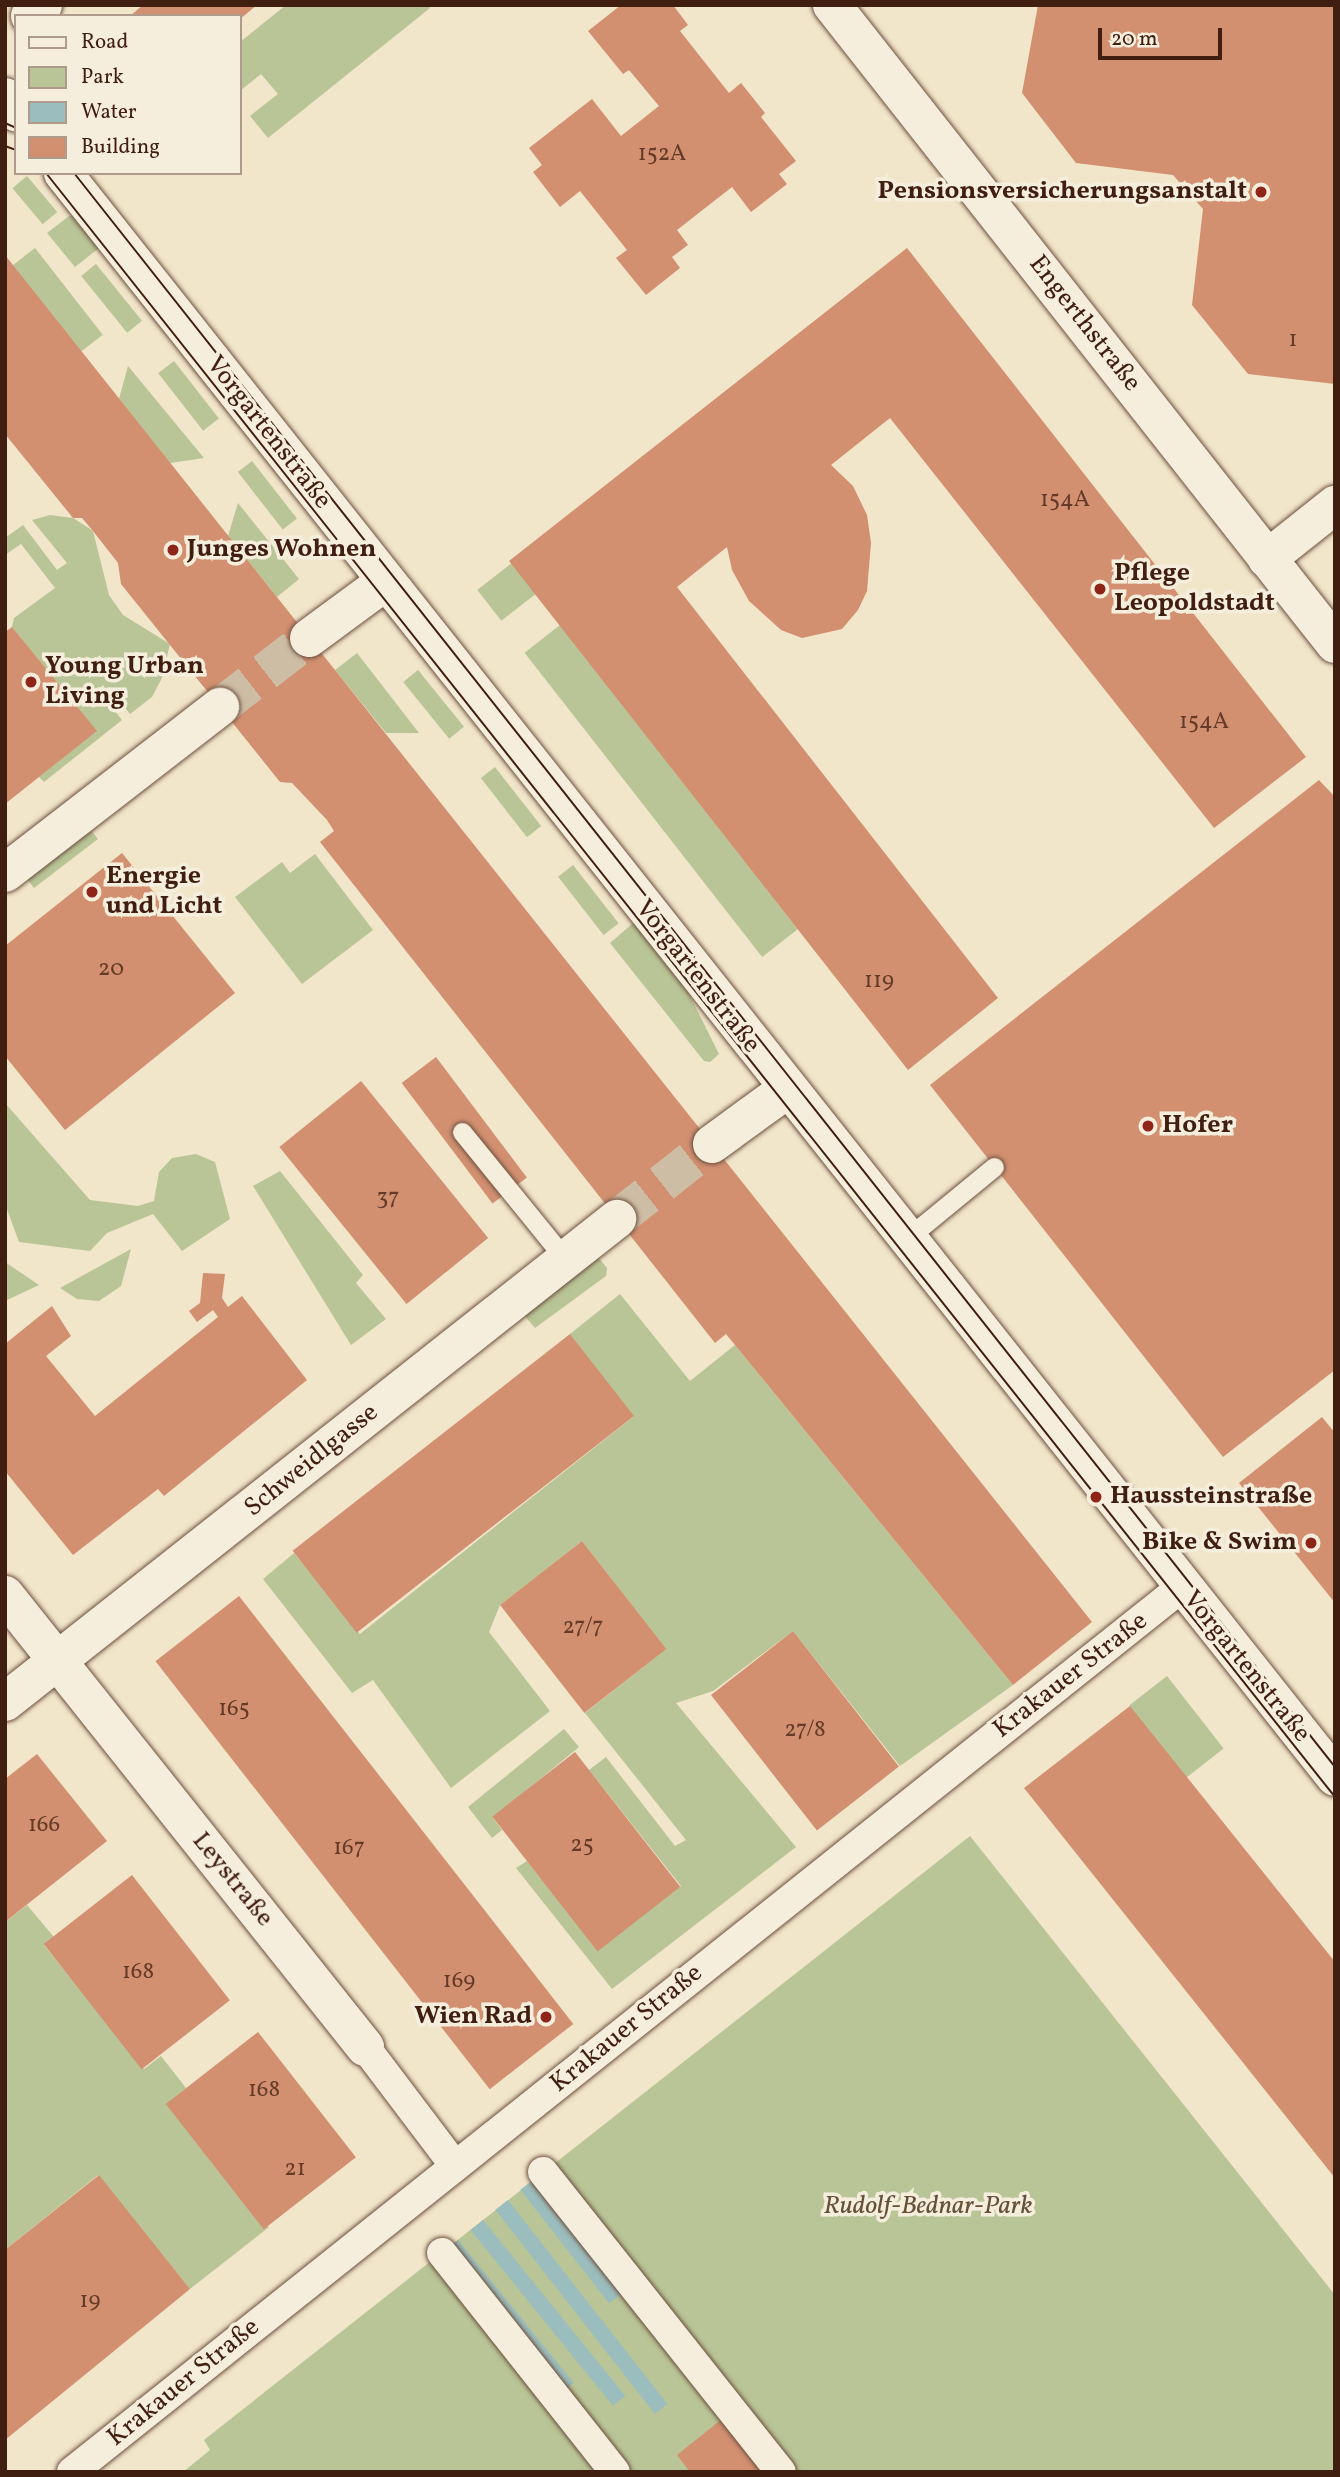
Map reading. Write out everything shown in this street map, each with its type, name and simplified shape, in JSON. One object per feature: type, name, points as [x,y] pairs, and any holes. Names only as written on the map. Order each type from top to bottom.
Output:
[{"type":"street","name":"Engerthstraße","points":[[832,5],[1335,644]]},
{"type":"street","name":"Vorgartenstraße","points":[[65,175],[786,1090],[1335,1777]]},
{"type":"street","points":[[1268,559],[1335,505]]},
{"type":"street","points":[[309,638],[385,582]]},
{"type":"street","points":[[5,873],[220,707]]},
{"type":"street","points":[[712,1144],[786,1090]]},
{"type":"street","name":"Schweidlgasse","points":[[5,1702],[617,1219]]},
{"type":"street","name":"Krakauer Straße","points":[[72,2472],[1182,1587]]},
{"type":"street","name":"Leystraße","points":[[5,1595],[365,2047],[456,2166]]},
{"type":"street","points":[[543,2172],[781,2472]]},
{"type":"street","points":[[442,2253],[615,2472]]},
{"type":"lane","points":[[462,1132],[566,1261]]},
{"type":"lane","points":[[905,1240],[994,1167]]},
{"type":"green space","points":[[286,5],[428,5],[430,8],[268,138],[250,116],[278,94],[261,74],[242,89],[242,40]]},
{"type":"green space","points":[[27,176],[57,212],[43,224],[12,188]]},
{"type":"green space","points":[[69,216],[77,216],[99,248],[75,267],[47,233]]},
{"type":"green space","points":[[35,248],[103,335],[78,354],[11,267]]},
{"type":"green space","points":[[96,264],[142,321],[127,333],[81,276]]},
{"type":"green space","points":[[174,361],[219,419],[203,431],[158,373]]},
{"type":"green space","points":[[128,366],[204,458],[170,463],[119,399]]},
{"type":"green space","points":[[252,461],[297,519],[283,530],[238,472]]},
{"type":"green space","points":[[238,503],[299,579],[277,597],[228,536]]},
{"type":"green space","points":[[50,515],[73,518],[93,531],[109,595],[123,615],[170,644],[162,678],[152,697],[130,714],[109,687],[101,693],[122,720],[44,782],[39,777],[96,731],[12,627],[14,618],[55,588],[21,544],[5,555],[5,538],[23,525],[57,570],[67,563],[32,520]]},
{"type":"green space","points":[[512,563],[536,594],[501,621],[477,590]]},
{"type":"green space","points":[[560,625],[798,929],[762,957],[525,653]]},
{"type":"green space","points":[[357,653],[419,733],[386,733],[335,670]]},
{"type":"green space","points":[[418,670],[464,727],[449,739],[403,682]]},
{"type":"green space","points":[[495,767],[541,826],[527,837],[481,778]]},
{"type":"green space","points":[[89,828],[98,839],[34,888],[27,879]]},
{"type":"green space","points":[[315,854],[373,930],[302,984],[235,897],[282,862],[290,873]]},
{"type":"green space","points":[[573,865],[619,923],[604,935],[558,877]]},
{"type":"green space","points":[[632,924],[637,924],[682,980],[719,1054],[710,1062],[704,1061],[610,943]]},
{"type":"green space","points":[[5,1103],[90,1200],[138,1206],[154,1201],[159,1172],[172,1158],[196,1154],[215,1162],[230,1219],[182,1251],[153,1214],[107,1233],[90,1251],[19,1242],[5,1204]]},
{"type":"green space","points":[[280,1171],[363,1275],[356,1283],[386,1319],[351,1345],[253,1186]]},
{"type":"green space","points":[[131,1249],[121,1286],[99,1301],[77,1299],[60,1288]]},
{"type":"green space","points":[[597,1256],[607,1268],[606,1276],[535,1328],[523,1314]]},
{"type":"green space","points":[[5,1262],[39,1285],[7,1300]]},
{"type":"green space","points":[[620,1294],[690,1381],[735,1345],[1013,1685],[900,1766],[793,1631],[713,1691],[676,1703],[796,1847],[612,1989],[516,1868],[527,1861],[597,1949],[681,1886],[589,1770],[606,1757],[675,1846],[686,1840],[585,1713],[666,1649],[582,1541],[500,1605],[489,1632],[550,1711],[451,1788],[373,1680],[352,1693],[263,1579],[294,1553],[360,1634],[633,1417],[570,1334]]},
{"type":"green space","points":[[1167,1676],[1224,1748],[1186,1778],[1129,1706]]},
{"type":"green space","points":[[564,1729],[579,1747],[493,1818],[502,1830],[492,1838],[468,1807]]},
{"type":"green space","name":"Rudolf-Bednar-Park","points":[[970,1836],[1335,2295],[1335,2472],[183,2472],[210,2450],[204,2440]]},
{"type":"green space","points":[[27,1905],[54,1937],[44,1945],[144,2069],[161,2056],[186,2088],[167,2105],[269,2227],[190,2289],[98,2175],[5,2250],[5,1922]]},
{"type":"water","points":[[533,2180],[622,2293],[609,2303],[520,2190]]},
{"type":"water","points":[[508,2200],[667,2404],[655,2414],[495,2210]]},
{"type":"water","points":[[483,2220],[625,2396],[613,2406],[471,2230]]},
{"type":"water","points":[[458,2240],[574,2383],[561,2393],[446,2250]]},
{"type":"building","points":[[143,5],[257,5],[242,17],[242,14],[132,14]]},
{"type":"building","points":[[621,5],[673,5],[688,25],[680,31],[729,93],[741,83],[765,113],[761,117],[796,161],[779,174],[787,184],[751,212],[732,187],[677,230],[688,245],[672,257],[680,268],[646,295],[616,258],[627,250],[580,191],[560,207],[533,172],[542,165],[529,148],[592,99],[621,136],[659,106],[629,70],[623,74],[588,31]]},
{"type":"building","name":"Pensionsversicherungsanstalt","points":[[1038,5],[1335,5],[1335,384],[1248,374],[1192,305],[1203,209],[1173,175],[1076,163],[1022,93]]},
{"type":"building","name":"Pflege Leopoldstadt","points":[[907,248],[1306,757],[1214,828],[890,418],[831,465],[853,486],[867,515],[871,543],[867,591],[858,610],[842,629],[802,638],[781,630],[749,601],[732,570],[727,547],[677,587],[998,998],[908,1070],[509,561]]},
{"type":"building","points":[[5,255],[1092,1622],[1013,1685],[726,1334],[715,1343],[320,842],[334,831],[327,820],[292,783],[280,782],[121,584],[118,563],[93,531],[82,518],[73,518],[5,434]]},
{"type":"building","name":"Young Urban Living","points":[[12,627],[97,731],[5,804],[5,632]]},
{"type":"building","name":"Hofer","points":[[1319,780],[1335,797],[1335,1370],[1223,1457],[930,1085]]},
{"type":"building","points":[[122,853],[235,993],[65,1130],[5,1056],[5,946]]},
{"type":"building","points":[[436,1057],[527,1178],[493,1203],[402,1083]]},
{"type":"building","points":[[361,1081],[488,1238],[407,1304],[279,1147]]},
{"type":"building","points":[[203,1273],[225,1274],[222,1298],[228,1307],[242,1296],[307,1380],[164,1496],[158,1489],[73,1555],[5,1471],[5,1344],[52,1306],[71,1336],[46,1356],[95,1416],[218,1317],[213,1310],[197,1322],[189,1311],[200,1303]]},
{"type":"building","points":[[570,1334],[634,1416],[357,1633],[293,1551]]},
{"type":"building","name":"Bike & Swim","points":[[1322,1417],[1335,1433],[1335,1603],[1239,1483]]},
{"type":"building","points":[[582,1541],[666,1649],[584,1713],[500,1605]]},
{"type":"building","points":[[239,1596],[573,2024],[490,2089],[155,1661]]},
{"type":"building","points":[[793,1631],[899,1767],[817,1831],[711,1695]]},
{"type":"building","points":[[1130,1706],[1335,1962],[1335,2178],[1024,1788]]},
{"type":"building","points":[[575,1752],[680,1887],[598,1951],[492,1817]]},
{"type":"building","points":[[37,1754],[107,1841],[5,1922],[5,1779]]},
{"type":"building","points":[[132,1875],[230,2000],[142,2069],[44,1944]]},
{"type":"building","points":[[258,2032],[356,2157],[264,2229],[166,2104]]},
{"type":"building","points":[[99,2175],[190,2289],[5,2440],[5,2250]]},
{"type":"building","points":[[722,2419],[764,2472],[690,2472],[677,2455]]},
{"type":"tunnel","points":[[220,707],[309,638]]},
{"type":"tunnel","points":[[617,1219],[712,1144]]},
{"type":"tram line","points":[[5,123],[14,127]]},
{"type":"tram line","points":[[5,146],[14,149]]},
{"type":"tram line","points":[[48,175],[1335,1797]]},
{"type":"tram line","points":[[76,175],[1335,1767]]},
{"type":"place","name":"Pensionsversicherungsanstalt","points":[[1261,192]]},
{"type":"place","name":"Junges Wohnen","points":[[173,550]]},
{"type":"place","name":"Pflege Leopoldstadt","points":[[1100,589]]},
{"type":"place","name":"Young Urban Living","points":[[31,682]]},
{"type":"place","name":"Energie und Licht","points":[[92,892]]},
{"type":"place","name":"Hofer","points":[[1148,1126]]},
{"type":"place","name":"Haussteinstraße","points":[[1096,1497]]},
{"type":"place","name":"Bike & Swim","points":[[1311,1543]]},
{"type":"place","name":"Wien Rad","points":[[546,2017]]}]
